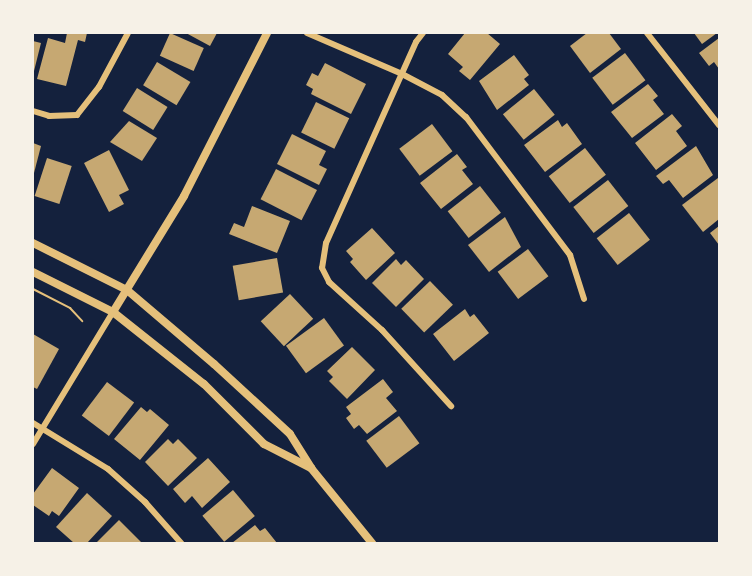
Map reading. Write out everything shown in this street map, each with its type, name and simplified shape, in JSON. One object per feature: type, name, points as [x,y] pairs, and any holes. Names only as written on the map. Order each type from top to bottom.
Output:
[{"type":"street","points":[[33,111],[49,116],[76,115],[99,87],[128,33]]},
{"type":"street","points":[[33,444],[223,126],[267,33]]},
{"type":"street","points":[[307,33],[402,74],[442,95],[466,117],[570,255],[584,299]]},
{"type":"street","points":[[423,33],[402,74],[326,243],[322,268],[329,282],[382,330],[451,406]]},
{"type":"street","points":[[647,33],[719,125]]},
{"type":"street","points":[[33,243],[127,290],[290,434],[311,468],[372,543]]},
{"type":"street","points":[[33,272],[113,312],[204,384],[264,444],[311,468]]},
{"type":"street","points":[[33,423],[108,470],[145,502],[181,543]]},
{"type":"path","points":[[33,289],[70,308],[82,321]]},
{"type":"building","points":[[67,33],[87,33],[85,42],[78,40],[66,86],[37,79],[48,38],[65,43]]},
{"type":"building","points":[[170,33],[204,48],[194,71],[160,56]]},
{"type":"building","points":[[186,33],[217,33],[210,46]]},
{"type":"building","points":[[465,33],[487,33],[500,44],[470,80],[459,71],[463,67],[448,54]]},
{"type":"building","points":[[587,33],[609,33],[621,49],[590,73],[570,46]]},
{"type":"building","points":[[694,33],[717,33],[702,44]]},
{"type":"building","points":[[719,38],[719,69],[714,62],[709,66],[699,53]]},
{"type":"building","points":[[33,41],[41,43],[34,71],[33,71]]},
{"type":"building","points":[[625,53],[645,80],[613,105],[592,78]]},
{"type":"building","points":[[514,55],[529,75],[524,79],[529,85],[497,110],[479,81]]},
{"type":"building","points":[[157,62],[190,82],[177,105],[143,85]]},
{"type":"building","points":[[325,63],[366,84],[351,114],[311,94],[313,89],[306,85],[312,73],[318,76]]},
{"type":"building","points":[[648,84],[658,96],[653,100],[664,114],[632,138],[611,112]]},
{"type":"building","points":[[137,88],[168,107],[153,130],[123,111]]},
{"type":"building","points":[[534,89],[555,115],[524,140],[503,114]]},
{"type":"building","points":[[316,102],[349,118],[334,149],[301,133]]},
{"type":"building","points":[[672,114],[682,126],[676,131],[687,146],[656,170],[635,143]]},
{"type":"building","points":[[558,120],[562,127],[567,123],[582,144],[545,172],[524,145]]},
{"type":"building","points":[[129,121],[157,138],[142,161],[110,142]]},
{"type":"building","points":[[432,124],[452,151],[420,176],[399,149]]},
{"type":"building","points":[[292,134],[326,151],[319,165],[327,169],[319,185],[277,164]]},
{"type":"building","points":[[33,143],[41,146],[34,173],[33,173]]},
{"type":"building","points":[[696,146],[713,175],[683,198],[669,180],[663,184],[656,176]]},
{"type":"building","points":[[585,148],[606,175],[570,203],[549,176]]},
{"type":"building","points":[[109,150],[129,190],[119,195],[124,204],[109,212],[84,163]]},
{"type":"building","points":[[457,154],[467,167],[462,170],[473,184],[441,209],[420,183]]},
{"type":"building","points":[[47,158],[72,166],[59,204],[35,196]]},
{"type":"building","points":[[276,169],[317,190],[302,220],[261,199]]},
{"type":"building","points":[[718,178],[719,219],[703,232],[682,205]]},
{"type":"building","points":[[608,180],[628,206],[594,233],[573,207]]},
{"type":"building","points":[[480,186],[501,213],[469,238],[448,211]]},
{"type":"building","points":[[252,206],[290,221],[277,253],[229,234],[234,223],[244,227]]},
{"type":"building","points":[[629,213],[650,240],[618,265],[597,238]]},
{"type":"building","points":[[505,217],[521,247],[489,272],[468,245]]},
{"type":"building","points":[[719,226],[719,245],[710,233]]},
{"type":"building","points":[[372,228],[395,253],[366,280],[350,262],[353,259],[346,251]]},
{"type":"building","points":[[528,249],[548,276],[518,299],[498,272]]},
{"type":"building","points":[[277,258],[283,292],[239,300],[233,266]]},
{"type":"building","points":[[396,259],[401,265],[406,260],[424,279],[396,307],[372,283]]},
{"type":"building","points":[[430,281],[453,305],[424,333],[401,309]]},
{"type":"building","points":[[290,294],[313,319],[284,346],[261,321]]},
{"type":"building","points":[[465,309],[470,317],[474,314],[489,333],[454,361],[433,334]]},
{"type":"building","points":[[324,318],[344,346],[306,373],[286,346]]},
{"type":"building","points":[[33,334],[59,349],[37,389],[33,387]]},
{"type":"building","points":[[352,347],[375,370],[347,399],[329,381],[333,377],[327,371]]},
{"type":"building","points":[[383,379],[393,392],[386,398],[397,411],[367,434],[359,425],[354,429],[346,418],[351,414],[346,407]]},
{"type":"building","points":[[107,382],[134,402],[109,436],[82,416]]},
{"type":"building","points":[[141,407],[147,412],[150,409],[169,425],[140,460],[114,439]]},
{"type":"building","points":[[399,416],[419,443],[387,468],[366,441]]},
{"type":"building","points":[[168,439],[173,444],[178,439],[197,458],[168,486],[145,462]]},
{"type":"building","points":[[208,458],[230,482],[202,508],[192,496],[185,503],[173,489]]},
{"type":"building","points":[[52,468],[79,488],[59,516],[52,511],[49,516],[33,505],[33,494]]},
{"type":"building","points":[[233,490],[255,516],[224,542],[202,516]]},
{"type":"building","points":[[87,493],[112,516],[87,543],[74,543],[56,527]]},
{"type":"building","points":[[119,520],[142,543],[96,543]]},
{"type":"building","points":[[255,525],[260,531],[265,528],[277,543],[232,543]]}]
